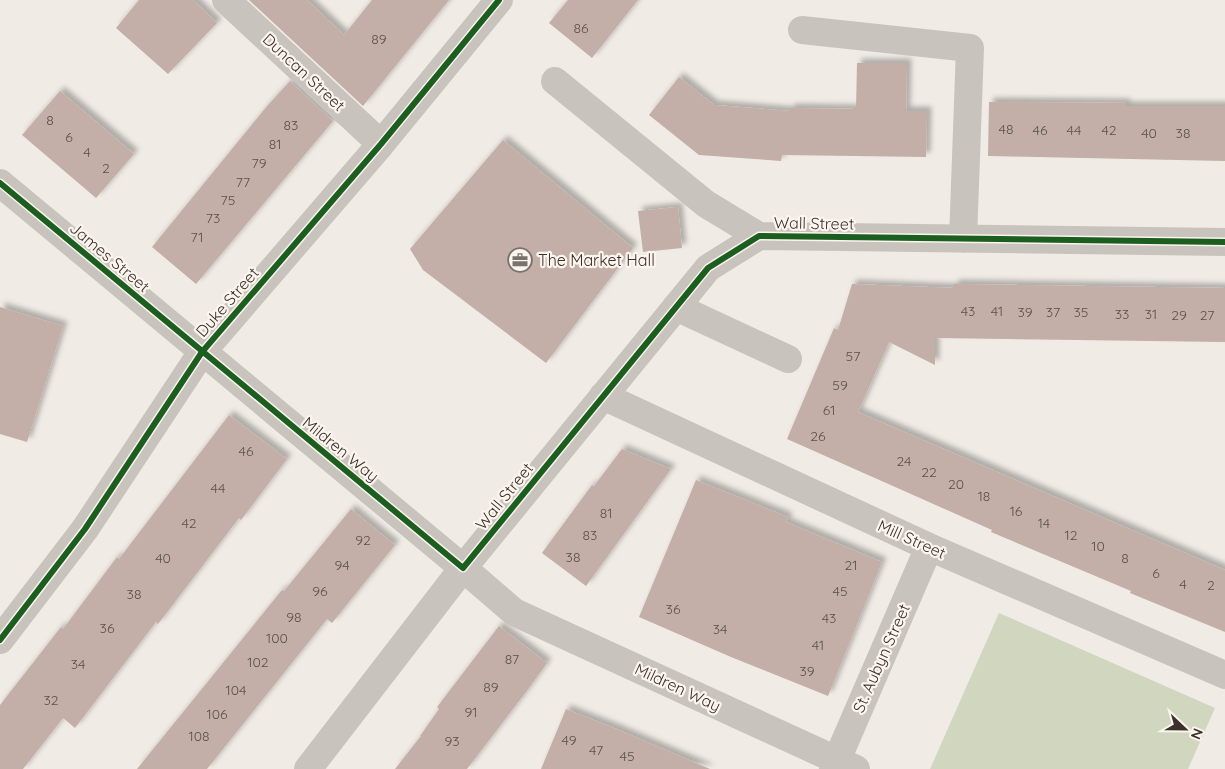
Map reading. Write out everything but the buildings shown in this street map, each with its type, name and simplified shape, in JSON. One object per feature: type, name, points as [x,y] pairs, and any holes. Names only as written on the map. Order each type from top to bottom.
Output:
[{"type":"street","name":"Duke Street","points":[[0,640],[85,529],[202,352],[381,144],[499,0]]},
{"type":"street","name":"Duncan Street","points":[[231,1],[381,144]]},
{"type":"street","points":[[802,30],[970,48],[963,239]]},
{"type":"street","points":[[555,81],[706,204],[759,236]]},
{"type":"street","name":"James Street","points":[[0,183],[202,352]]},
{"type":"street","name":"Wall Street","points":[[308,769],[463,568],[708,268],[759,236],[1225,242]]},
{"type":"street","points":[[676,307],[788,360]]},
{"type":"street","name":"Mildren Way","points":[[202,352],[514,612],[842,766]]},
{"type":"street","name":"Mill Street","points":[[603,396],[929,547],[1225,675]]},
{"type":"street","name":"St. Aubyn Street","points":[[842,766],[929,547]]},
{"type":"green space","points":[[999,613],[1215,708],[1188,769],[930,769]]},
{"type":"cycle path","points":[[0,640],[85,529],[202,352],[381,144],[499,0]]},
{"type":"cycle path","points":[[0,183],[463,568],[708,268],[759,236],[1225,242]]},
{"type":"place","name":"The Market Hall","points":[[520,260]]}]
